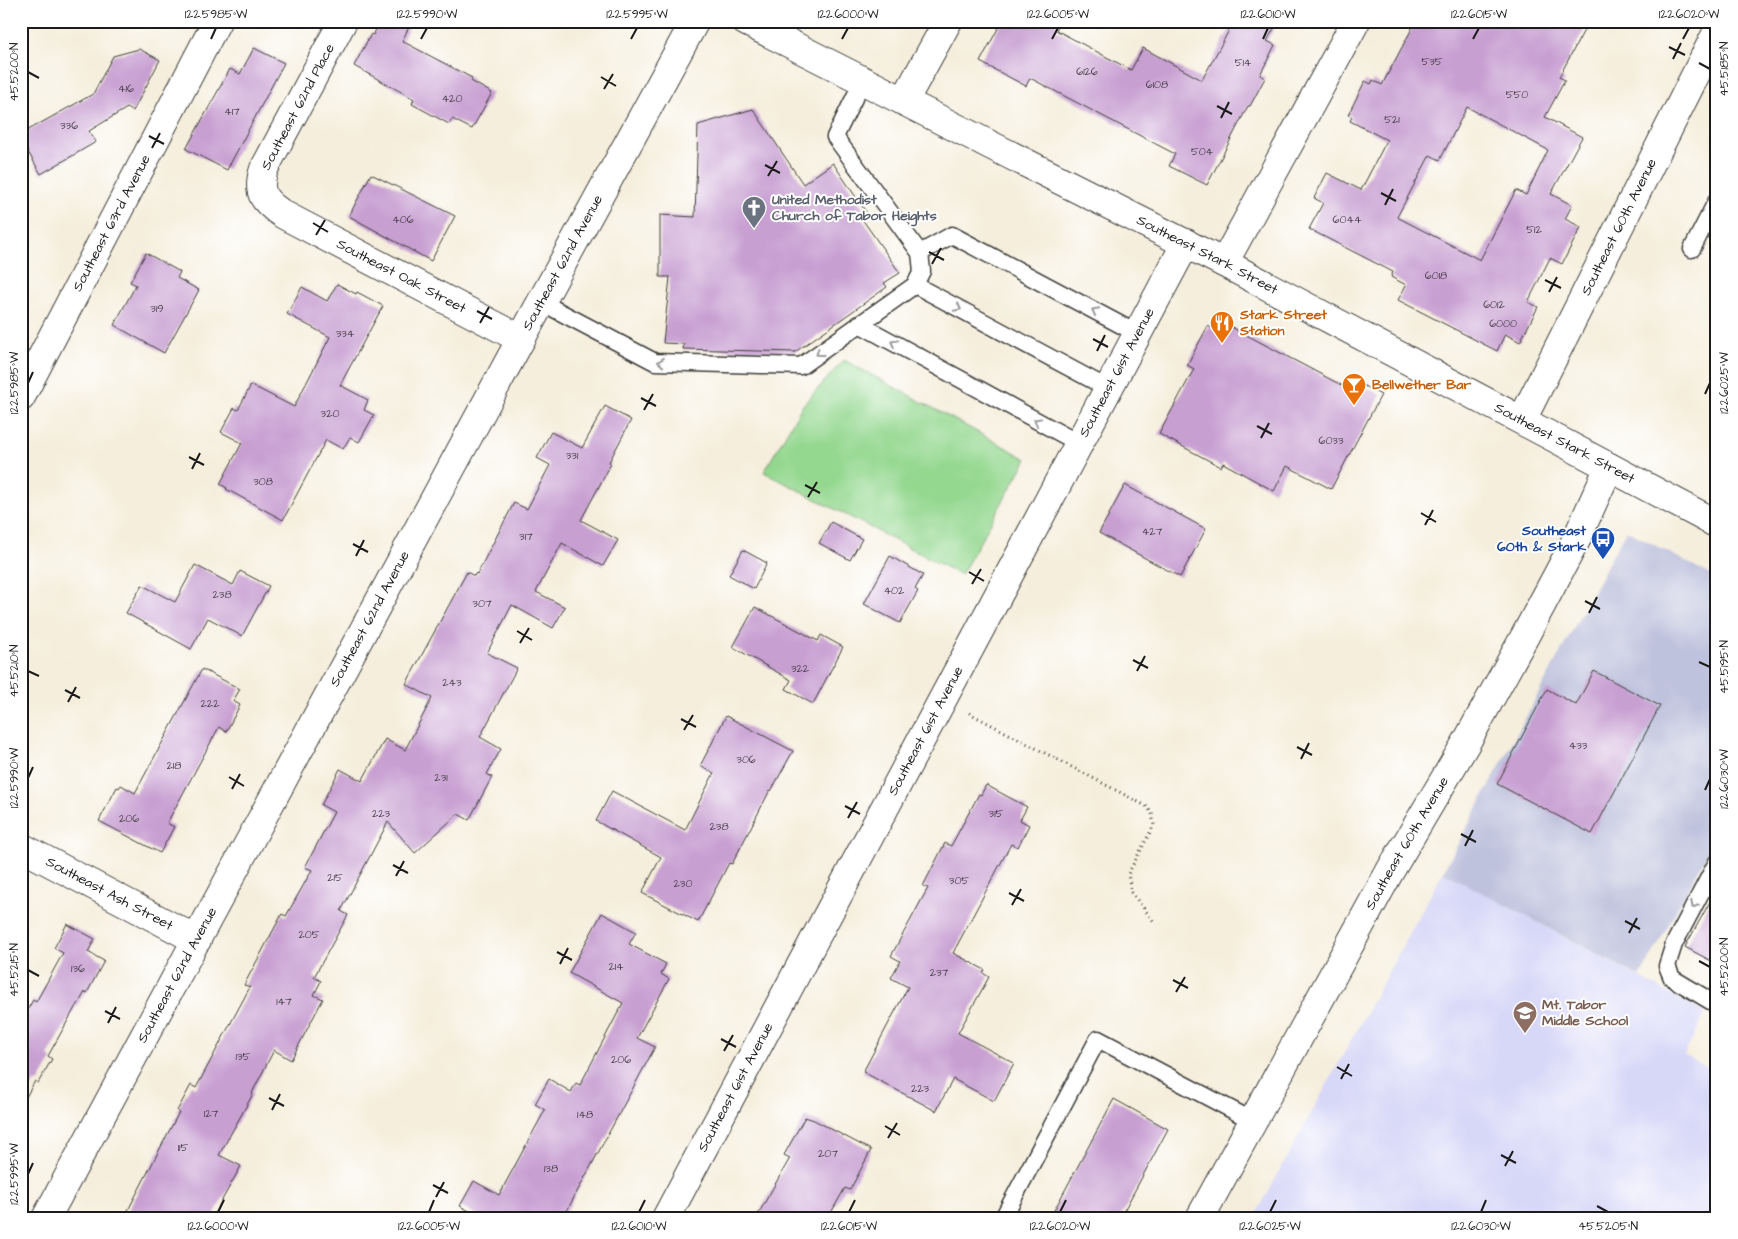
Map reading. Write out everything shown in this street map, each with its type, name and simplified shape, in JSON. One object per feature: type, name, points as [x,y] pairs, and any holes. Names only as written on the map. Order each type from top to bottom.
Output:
[{"type":"street","name":"Southeast 63rd Avenue","points":[[21,397],[216,21]]},
{"type":"street","name":"Southeast 62nd Place","points":[[261,194],[260,182],[264,169],[343,21]]},
{"type":"street","name":"Southeast 62nd Avenue","points":[[46,1218],[695,21]]},
{"type":"street","name":"Southeast Stark Street","points":[[745,21],[1224,263],[1717,524]]},
{"type":"street","points":[[904,101],[948,21]]},
{"type":"street","points":[[1224,263],[1356,21]]},
{"type":"street","name":"Southeast 60th Avenue","points":[[1522,420],[1715,42]]},
{"type":"street","name":"Southeast Oak Street","points":[[261,194],[271,206],[284,215],[521,339]]},
{"type":"street","name":"Southeast 61st Avenue","points":[[666,1218],[1186,244]]},
{"type":"street","name":"Southeast 60th Avenue","points":[[1200,1218],[1390,870],[1466,743],[1535,617],[1576,540],[1609,467]]},
{"type":"street","name":"Southeast Ash Street","points":[[21,847],[197,940]]},
{"type":"lane","points":[[541,302],[654,362],[801,366],[916,285],[922,271],[920,253],[835,137],[863,80]]},
{"type":"lane","points":[[1692,249],[1717,200]]},
{"type":"lane","points":[[920,253],[952,235],[1138,334]]},
{"type":"lane","points":[[916,285],[1109,389]]},
{"type":"lane","points":[[859,324],[1080,444]]},
{"type":"lane","points":[[1717,862],[1674,944],[1667,966],[1672,978],[1717,1005]]},
{"type":"lane","points":[[1003,1218],[1098,1039],[1253,1121]]},
{"type":"path","points":[[943,699],[1146,806],[1152,813],[1154,825],[1128,874],[1131,892],[1155,923]]},
{"type":"shaded area","points":[[1626,530],[1717,578],[1717,836],[1640,977],[1443,872]]},
{"type":"shaded area","name":"Mt. Tabor Middle School","points":[[1443,872],[1706,1013],[1684,1055],[1717,1073],[1717,1218],[1254,1218]]},
{"type":"green space","points":[[844,360],[1027,459],[961,575],[764,472],[802,406]]},
{"type":"building","points":[[381,21],[412,21],[402,41],[472,78],[471,81],[492,93],[472,129],[452,119],[449,124],[412,104],[414,99],[354,66],[371,34],[373,35]]},
{"type":"building","points":[[1002,21],[1061,21],[1056,30],[1131,70],[1143,48],[1202,80],[1234,21],[1278,21],[1267,41],[1275,45],[1260,75],[1265,78],[1250,106],[1248,106],[1207,185],[1169,166],[1175,154],[1030,78],[1026,86],[980,62]]},
{"type":"building","points":[[1416,21],[1589,21],[1559,77],[1565,80],[1545,117],[1582,137],[1551,194],[1572,205],[1565,219],[1581,227],[1562,264],[1550,258],[1528,302],[1538,307],[1520,342],[1505,334],[1497,351],[1398,300],[1406,285],[1391,277],[1393,272],[1309,229],[1323,203],[1314,198],[1327,173],[1361,190],[1387,140],[1350,121],[1352,117],[1348,115],[1365,81],[1371,84],[1373,80],[1382,85]],"holes":[[[1467,107],[1548,150],[1526,195],[1516,190],[1480,260],[1397,217],[1430,155],[1440,160]]]},
{"type":"building","points":[[254,48],[284,63],[227,170],[186,149],[230,69],[240,74]]},
{"type":"building","points":[[139,49],[160,60],[133,111],[127,108],[89,131],[96,142],[41,174],[21,140],[21,134],[93,94],[113,56]]},
{"type":"building","name":"United Methodist Church of Tabor Heights","points":[[753,109],[803,184],[833,163],[868,215],[862,219],[900,273],[884,283],[887,287],[795,352],[683,349],[684,344],[663,343],[670,277],[660,277],[660,215],[695,217],[698,125]]},
{"type":"building","points":[[371,174],[455,216],[431,261],[349,216]]},
{"type":"building","points":[[146,253],[180,272],[177,278],[199,290],[164,353],[114,325],[136,285],[130,282]]},
{"type":"building","points":[[337,284],[383,306],[340,385],[368,400],[364,410],[374,415],[359,442],[350,437],[343,449],[326,440],[283,520],[220,484],[242,443],[221,432],[234,408],[238,410],[251,385],[294,407],[330,337],[287,314],[302,287],[327,301]]},
{"type":"building","points":[[1220,321],[1343,386],[1347,377],[1381,395],[1331,489],[1287,466],[1274,491],[1223,463],[1221,467],[1159,434],[1194,369],[1187,365],[1208,326],[1215,330]]},
{"type":"building","points":[[605,406],[631,420],[609,462],[611,464],[581,520],[618,540],[603,566],[562,543],[536,592],[565,607],[553,628],[512,605],[487,653],[517,668],[480,737],[501,749],[487,774],[492,777],[469,820],[458,814],[415,853],[388,822],[341,911],[348,915],[314,977],[321,981],[314,995],[323,999],[291,1060],[274,1050],[253,1094],[219,1155],[241,1166],[212,1218],[124,1218],[191,1085],[196,1088],[250,987],[244,985],[282,914],[286,916],[312,870],[305,867],[334,812],[321,805],[340,769],[362,781],[385,739],[405,750],[432,698],[406,684],[467,572],[474,576],[477,574],[514,503],[527,509],[550,465],[537,458],[551,432],[582,448]]},
{"type":"building","points":[[1125,485],[1206,529],[1180,577],[1099,533]]},
{"type":"building","points":[[831,522],[862,539],[850,560],[819,543]]},
{"type":"building","points":[[743,550],[767,563],[754,589],[729,575]]},
{"type":"building","points":[[890,556],[923,575],[915,589],[918,591],[900,623],[864,604]]},
{"type":"building","points":[[195,565],[233,585],[240,571],[269,586],[242,636],[208,618],[191,649],[126,613],[142,585],[175,602]]},
{"type":"building","points":[[755,607],[818,641],[821,635],[843,647],[813,704],[786,689],[791,680],[733,647]]},
{"type":"building","points":[[202,669],[240,689],[233,701],[240,705],[226,732],[219,727],[167,823],[174,827],[160,853],[99,821],[117,787],[119,788],[121,785],[135,793]]},
{"type":"building","points":[[1594,671],[1660,706],[1592,834],[1497,784],[1547,689],[1576,705]]},
{"type":"building","points":[[726,716],[793,751],[770,790],[732,864],[729,863],[698,922],[642,893],[661,857],[596,821],[612,791],[685,830],[714,773],[700,766]]},
{"type":"building","points":[[986,785],[1027,807],[1020,820],[1029,825],[1018,847],[1011,844],[953,953],[985,970],[983,973],[989,977],[958,1033],[1014,1063],[994,1101],[953,1079],[936,1111],[863,1072],[908,987],[891,978],[900,961],[891,956],[928,888],[923,886],[945,843],[951,846],[979,794],[981,795]]},
{"type":"building","points":[[1717,889],[1717,964],[1685,947]]},
{"type":"building","points":[[602,913],[636,932],[629,944],[666,964],[661,974],[669,979],[637,1038],[655,1047],[563,1218],[483,1218],[460,1206],[474,1181],[499,1195],[545,1110],[535,1104],[549,1079],[571,1092],[576,1083],[580,1085],[623,1003],[569,973]]},
{"type":"building","points":[[67,924],[95,939],[88,952],[104,961],[87,993],[85,992],[76,1006],[48,1056],[52,1059],[38,1083],[35,1081],[21,1106],[21,1021],[33,1000],[36,1002],[63,953],[54,948]]},
{"type":"building","points":[[1114,1099],[1168,1129],[1120,1218],[1050,1218]]},
{"type":"building","points":[[805,1117],[871,1150],[850,1190],[845,1188],[828,1218],[756,1218],[790,1158],[784,1155]]},
{"type":"place","name":"United Methodist Church of Tabor Heights","points":[[754,229]]},
{"type":"place","name":"Stark Street Station","points":[[1222,344]]},
{"type":"place","name":"Bellwether Bar","points":[[1354,406]]},
{"type":"place","name":"Southeast 60th & Stark","points":[[1603,560]]},
{"type":"place","name":"Mt. Tabor Middle School","points":[[1525,1034]]}]
